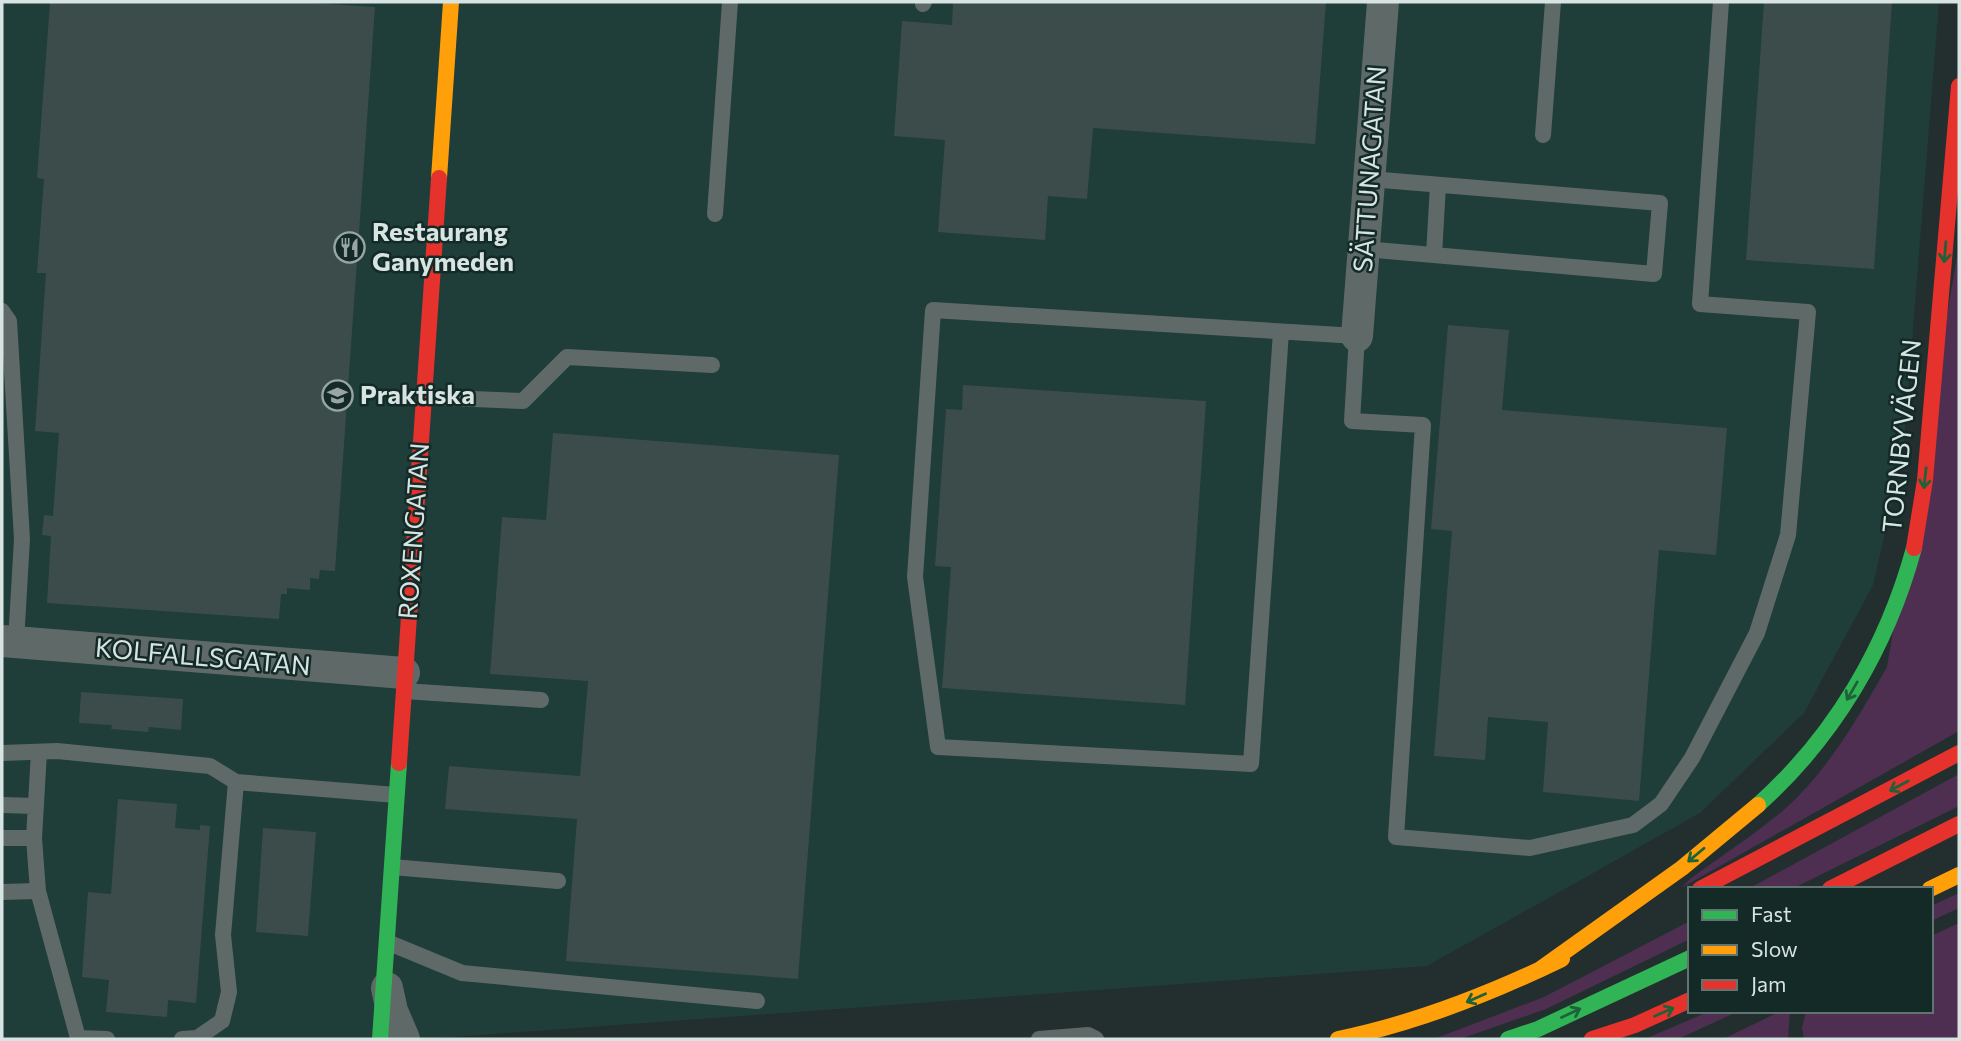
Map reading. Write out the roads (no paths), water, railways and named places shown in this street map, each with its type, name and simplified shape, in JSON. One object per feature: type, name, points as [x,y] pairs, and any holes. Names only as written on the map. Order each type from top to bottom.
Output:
[{"type":"main road","name":"ROXENGATAN","points":[[380,1039],[451,2]]},
{"type":"main road","name":"TORNBYVÄGEN","points":[[1539,970],[1678,870],[1763,800],[1803,758],[1841,710],[1872,657],[1896,604],[1915,543],[1925,480],[1959,86]]},
{"type":"main road","points":[[1704,887],[1959,753]]},
{"type":"main road","points":[[1834,887],[1959,824]]},
{"type":"main road","points":[[1933,888],[1959,875]]},
{"type":"main road","name":"TORNBYVÄGEN","points":[[1338,1039],[1378,1032],[1450,1010],[1539,970],[1632,923]]},
{"type":"main road","points":[[1508,1039],[1538,1029],[1688,959]]},
{"type":"main road","points":[[1592,1039],[1635,1025],[1688,1001]]},
{"type":"street","name":"SÄTTUNAGATAN","points":[[1357,336],[1383,2]]},
{"type":"street","name":"KOLFALLSGATAN","points":[[9,641],[404,682]]},
{"type":"street","name":"ROXENGATAN","points":[[385,976],[392,1011],[404,1039]]},
{"type":"lane","points":[[715,215],[730,2]]},
{"type":"lane","points":[[1543,135],[1553,2]]},
{"type":"lane","points":[[1280,331],[1251,764],[938,747],[915,576],[933,310],[1280,331],[1357,336],[1352,421],[1423,425],[1396,838],[1530,848],[1633,825],[1661,804],[1692,758],[1757,633],[1788,535],[1808,312],[1700,304],[1721,2]]},
{"type":"lane","points":[[1364,249],[1654,274],[1660,203],[1370,179]]},
{"type":"lane","points":[[1434,255],[1438,185]]},
{"type":"lane","points":[[2,311],[9,321],[22,539],[9,641]]},
{"type":"lane","points":[[424,397],[523,401],[567,357],[712,365]]},
{"type":"lane","points":[[404,682],[541,700]]},
{"type":"lane","points":[[2,753],[57,751],[210,766],[236,782],[396,795]]},
{"type":"lane","points":[[39,752],[34,838],[38,891],[78,1038],[107,1039]]},
{"type":"lane","points":[[182,1039],[197,1038],[222,1021],[229,992],[223,935],[236,782]]},
{"type":"lane","points":[[2,805],[35,806]]},
{"type":"lane","points":[[2,838],[34,838]]},
{"type":"lane","points":[[391,867],[558,881]]},
{"type":"lane","points":[[2,892],[38,891]]},
{"type":"lane","points":[[387,942],[462,973],[757,1001]]},
{"type":"lane","points":[[1039,1039],[1088,1035],[1096,1039]]},
{"type":"place","name":"Restaurang Ganymeden","points":[[349,247]]},
{"type":"place","name":"Praktiska","points":[[337,395]]}]
